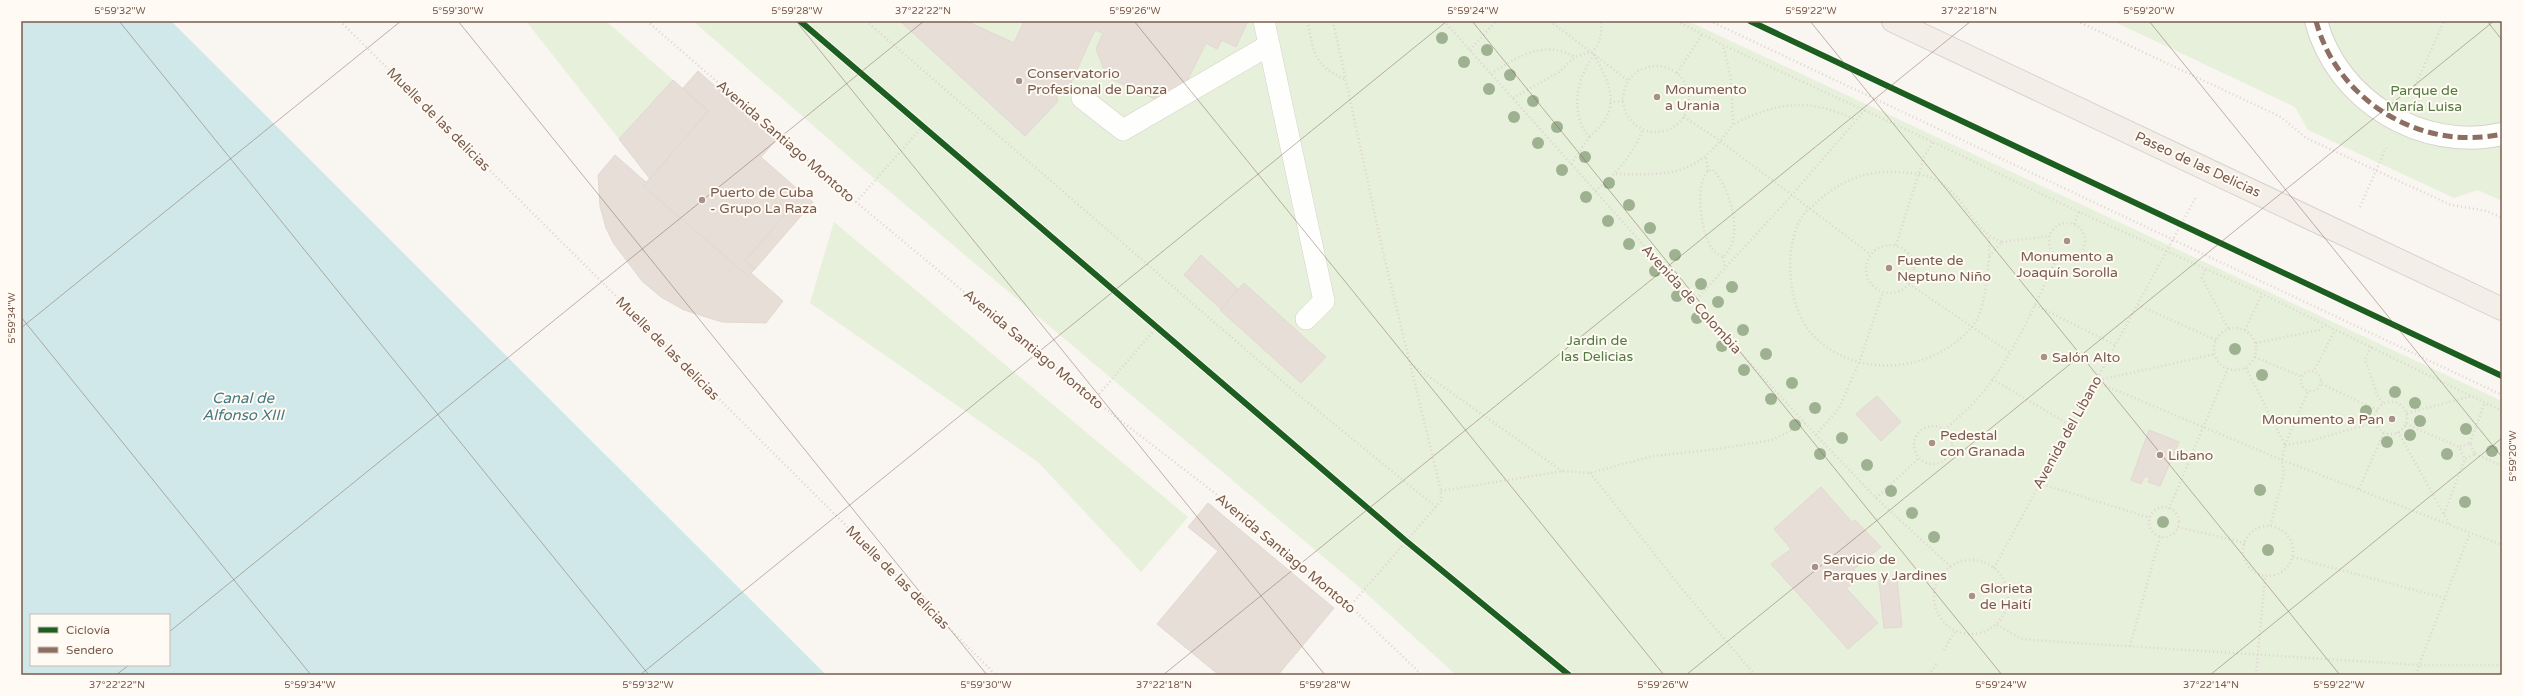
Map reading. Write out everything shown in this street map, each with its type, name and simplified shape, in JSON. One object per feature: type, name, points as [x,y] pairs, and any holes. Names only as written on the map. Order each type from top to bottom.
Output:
[{"type":"main road","name":"Paseo de las Delicias","points":[[1892,21],[2502,309]]},
{"type":"street","points":[[2316,21],[2320,37],[2338,70],[2363,98],[2398,122],[2444,137],[2484,138],[2502,134]]},
{"type":"lane","points":[[1264,21],[1324,301],[1306,319]]},
{"type":"lane","points":[[1082,98],[1123,130],[1269,45]]},
{"type":"path","points":[[866,21],[1296,393],[1436,507]]},
{"type":"path","points":[[1307,21],[1314,53],[1328,72],[1347,80]]},
{"type":"path","points":[[1333,21],[1384,252],[1441,491],[1441,501],[1350,606]]},
{"type":"path","points":[[1470,50],[1496,21]]},
{"type":"path","points":[[1550,21],[1628,81]]},
{"type":"path","points":[[1589,137],[1582,128],[1578,116],[1578,94],[1582,76],[1592,53],[1599,44],[1602,33],[1601,21]]},
{"type":"path","points":[[1677,21],[1723,45],[1865,110],[2079,212],[2205,270],[2262,294],[2502,411]]},
{"type":"path","points":[[1710,21],[2502,395]]},
{"type":"path","points":[[2077,21],[2281,117],[2306,138],[2452,205],[2487,211],[2502,218]]},
{"type":"path","points":[[2347,235],[2444,21]]},
{"type":"path","points":[[1676,73],[1703,34]]},
{"type":"path","points":[[1723,45],[1731,79],[1734,124]]},
{"type":"path","points":[[1490,74],[1514,58],[1534,51],[1558,51],[1575,58]]},
{"type":"path","points":[[1512,98],[1559,72],[1575,58],[1592,53]]},
{"type":"path","points":[[1571,164],[1589,137],[1607,119],[1610,102],[1610,90],[1604,73],[1592,53]]},
{"type":"path","points":[[1652,66],[1663,66],[1676,73],[1687,85],[1690,96],[1684,117],[1666,130],[1654,132],[1643,129],[1634,123],[1626,114],[1623,93],[1628,81],[1642,68],[1652,66]]},
{"type":"path","points":[[1610,102],[1623,101]]},
{"type":"path","points":[[1616,174],[1667,174],[1684,169],[1706,158],[1719,140],[1734,124],[1773,107],[1798,104],[1832,109],[1856,120]]},
{"type":"path","points":[[1694,302],[1792,196],[1865,110]]},
{"type":"path","points":[[1684,117],[1719,140],[1870,254]]},
{"type":"path","points":[[916,122],[928,133]]},
{"type":"path","points":[[856,202],[922,128]]},
{"type":"path","points":[[1595,191],[1616,174],[1638,142],[1643,129]]},
{"type":"path","points":[[1896,245],[1918,174],[1933,142]]},
{"type":"path","points":[[1706,158],[1708,170],[1700,188],[1700,207],[1713,251],[1723,257],[1725,269]]},
{"type":"path","points":[[1708,170],[1713,170],[1721,179],[1728,192],[1733,214],[1734,240],[1730,252],[1723,257]]},
{"type":"path","points":[[1989,237],[1989,257],[1984,297],[1971,328],[1942,353],[1928,359],[1890,366],[1859,364],[1822,344],[1810,332],[1801,316],[1790,284],[1790,257],[1803,215],[1842,183],[1858,175],[1882,172],[1918,174],[1942,183],[1960,198],[1989,237],[2002,242],[2050,236]]},
{"type":"path","points":[[2074,224],[2079,212]]},
{"type":"path","points":[[2175,221],[2189,228]]},
{"type":"path","points":[[2062,224],[2074,224],[2083,232],[2084,249],[2075,257],[2064,259],[2058,256],[2051,248],[2050,236],[2057,226],[2062,224]]},
{"type":"path","points":[[1989,257],[2002,242]]},
{"type":"path","points":[[1896,245],[1903,248],[1913,260],[1914,268],[1909,284],[1895,293],[1883,292],[1872,286],[1867,279],[1866,264],[1870,254],[1880,246],[1896,245]]},
{"type":"path","points":[[1945,430],[1984,391],[1992,379],[2035,305],[2058,256]]},
{"type":"path","points":[[2205,270],[2202,278],[2228,328]]},
{"type":"path","points":[[1909,284],[1971,328],[2009,352]]},
{"type":"path","points":[[1816,435],[1839,408],[1859,364],[1883,292]]},
{"type":"path","points":[[2244,330],[2262,294]]},
{"type":"path","points":[[2035,305],[2115,345]]},
{"type":"path","points":[[2138,305],[2216,340]]},
{"type":"path","points":[[1151,322],[1162,332]]},
{"type":"path","points":[[2256,343],[2319,330],[2325,325]]},
{"type":"path","points":[[1094,400],[1157,327]]},
{"type":"path","points":[[2228,328],[2244,330],[2253,337],[2256,343],[2255,357],[2246,368],[2239,370],[2228,368],[2220,364],[2215,354],[2216,340],[2222,332],[2228,328]]},
{"type":"path","points":[[2255,357],[2300,376],[2315,369],[2335,330]]},
{"type":"path","points":[[2371,347],[2365,359],[2378,396],[2384,404]]},
{"type":"path","points":[[2094,381],[2215,354]]},
{"type":"path","points":[[1410,364],[1563,471]]},
{"type":"path","points":[[2169,509],[2228,368]]},
{"type":"path","points":[[2246,368],[2285,446]]},
{"type":"path","points":[[2315,369],[2322,384],[2378,410]]},
{"type":"path","points":[[2300,376],[2302,385],[2308,391]]},
{"type":"path","points":[[1992,379],[2070,425]]},
{"type":"path","points":[[2094,381],[2282,460],[2502,545]]},
{"type":"path","points":[[2308,391],[2317,390],[2322,384]]},
{"type":"path","points":[[2270,527],[2284,474],[2282,460],[2285,446],[2308,391]]},
{"type":"path","points":[[2407,413],[2472,396]]},
{"type":"path","points":[[2388,402],[2399,404],[2407,413],[2406,424],[2398,432],[2392,434],[2384,432],[2378,427],[2376,422],[2378,410],[2388,402]]},
{"type":"path","points":[[2460,447],[2470,442],[2485,402]]},
{"type":"path","points":[[2285,446],[2310,441],[2376,422]]},
{"type":"path","points":[[1441,491],[1563,471],[1590,473],[1653,456],[1718,449],[1772,440],[1806,423]]},
{"type":"path","points":[[2406,424],[2460,447],[2465,459]]},
{"type":"path","points":[[1933,426],[1945,430],[1949,434],[1952,446],[1948,458],[1943,462],[1930,464],[1919,458],[1914,447],[1914,441],[1921,430],[1933,426]]},
{"type":"path","points":[[2359,489],[2384,432]]},
{"type":"path","points":[[2398,432],[2450,525]]},
{"type":"path","points":[[2470,442],[2475,454],[2502,466]]},
{"type":"path","points":[[2444,514],[2465,459],[2475,454]]},
{"type":"path","points":[[1876,498],[1919,458]]},
{"type":"path","points":[[1590,473],[1686,596],[1756,675]]},
{"type":"path","points":[[2038,483],[2150,518]]},
{"type":"path","points":[[2169,509],[2177,516],[2178,527],[2170,536],[2160,537],[2150,528],[2150,518],[2156,510],[2169,509]]},
{"type":"path","points":[[2178,527],[2245,543]]},
{"type":"path","points":[[2260,527],[2281,529],[2288,535],[2292,542],[2293,557],[2288,567],[2282,572],[2265,577],[2251,570],[2246,563],[2244,556],[2245,543],[2254,531],[2260,527]]},
{"type":"path","points":[[2417,675],[2419,665],[2444,598],[2470,533]]},
{"type":"path","points":[[1400,536],[1412,546]]},
{"type":"path","points":[[2130,646],[2160,537]]},
{"type":"path","points":[[2293,557],[2444,598]]},
{"type":"path","points":[[1972,560],[1994,568],[2003,577],[2008,589],[2008,602],[2005,614],[1997,625],[1977,634],[1955,631],[1941,618],[1934,600],[1936,587],[1941,576],[1951,567],[1961,562],[1972,560]]},
{"type":"path","points":[[2256,675],[2265,577]]},
{"type":"path","points":[[1997,625],[2020,638],[2032,640],[2419,665],[2502,665]]},
{"type":"path","points":[[1944,650],[1955,631]]},
{"type":"path","points":[[1929,675],[1936,664]]},
{"type":"path","points":[[1560,667],[1566,674]]},
{"type":"green space","points":[[526,21],[606,21],[673,80],[619,139]]},
{"type":"green space","name":"Jardin de las Delicias","points":[[693,21],[1688,21],[2502,401],[2502,675],[1456,675],[1358,586],[870,175]]},
{"type":"green space","name":"Parque de María Luisa","points":[[2113,21],[2502,21],[2502,201],[2478,190],[2454,198],[2308,130],[2295,107]]},
{"type":"green space","points":[[834,222],[1188,517],[1141,572],[1038,462],[810,303]]},
{"type":"water","name":"Canal de Alfonso XIII","points":[[21,21],[171,21],[826,675],[21,675]]},
{"type":"building","name":"Conservatorio Profesional de Danza","points":[[900,21],[966,21],[1014,43],[1024,21],[1248,21],[1236,47],[1222,40],[1217,49],[1206,43],[1183,89],[1155,99],[1107,77],[1096,49],[1103,33],[1095,30],[1069,87],[1065,86],[1056,95],[1058,101],[1025,136]]},
{"type":"building","points":[[698,71],[776,140],[761,157],[803,194],[745,261],[755,269],[748,276],[643,186],[708,111],[683,88]]},
{"type":"building","points":[[673,80],[708,111],[650,179],[619,139]]},
{"type":"building","points":[[615,155],[647,183],[643,186],[748,276],[751,273],[783,301],[766,323],[722,322],[684,310],[661,297],[642,281],[614,244],[606,228],[600,206],[598,175]]},
{"type":"building","points":[[803,194],[813,202],[755,269],[745,261]]},
{"type":"building","points":[[1201,255],[1238,289],[1221,309],[1184,275]]},
{"type":"building","points":[[1244,283],[1326,357],[1301,383],[1220,310]]},
{"type":"building","points":[[1877,396],[1901,422],[1881,441],[1856,414]]},
{"type":"building","points":[[2149,430],[2179,442],[2160,486],[2148,482],[2150,478],[2145,476],[2141,484],[2131,480]]},
{"type":"building","name":"Servicio de Parques y Jardines","points":[[1821,487],[1852,522],[1855,520],[1881,547],[1854,569],[1861,578],[1846,588],[1878,623],[1848,649],[1771,564],[1791,549],[1774,529]]},
{"type":"building","points":[[1208,503],[1334,608],[1278,675],[1219,675],[1157,624],[1218,551],[1188,527]]},
{"type":"building","points":[[1897,579],[1902,627],[1884,628],[1879,581]]},
{"type":"marked path","points":[[2316,21],[2327,50],[2343,75],[2363,97],[2387,114],[2414,127],[2442,135],[2472,138],[2502,134]]},
{"type":"cycle path","points":[[800,21],[1406,541],[1569,675]]},
{"type":"cycle path","points":[[1750,21],[2502,376]]},
{"type":"place","name":"Conservatorio Profesional de Danza","points":[[1019,81]]},
{"type":"place","name":"Monumento a Urania","points":[[1657,97]]},
{"type":"place","name":"Puerto de Cuba - Grupo La Raza","points":[[702,200]]},
{"type":"place","name":"Monumento a Joaquín Sorolla","points":[[2067,241]]},
{"type":"place","name":"Fuente de Neptuno Niño","points":[[1889,268]]},
{"type":"place","name":"Salón Alto","points":[[2044,357]]},
{"type":"place","name":"Monumento a Pan","points":[[2392,419]]},
{"type":"place","name":"Pedestal con Granada","points":[[1932,443]]},
{"type":"place","name":"Libano","points":[[2160,455]]},
{"type":"place","name":"Servicio de Parques y Jardines","points":[[1815,567]]},
{"type":"place","name":"Glorieta de Haití","points":[[1972,596]]}]
